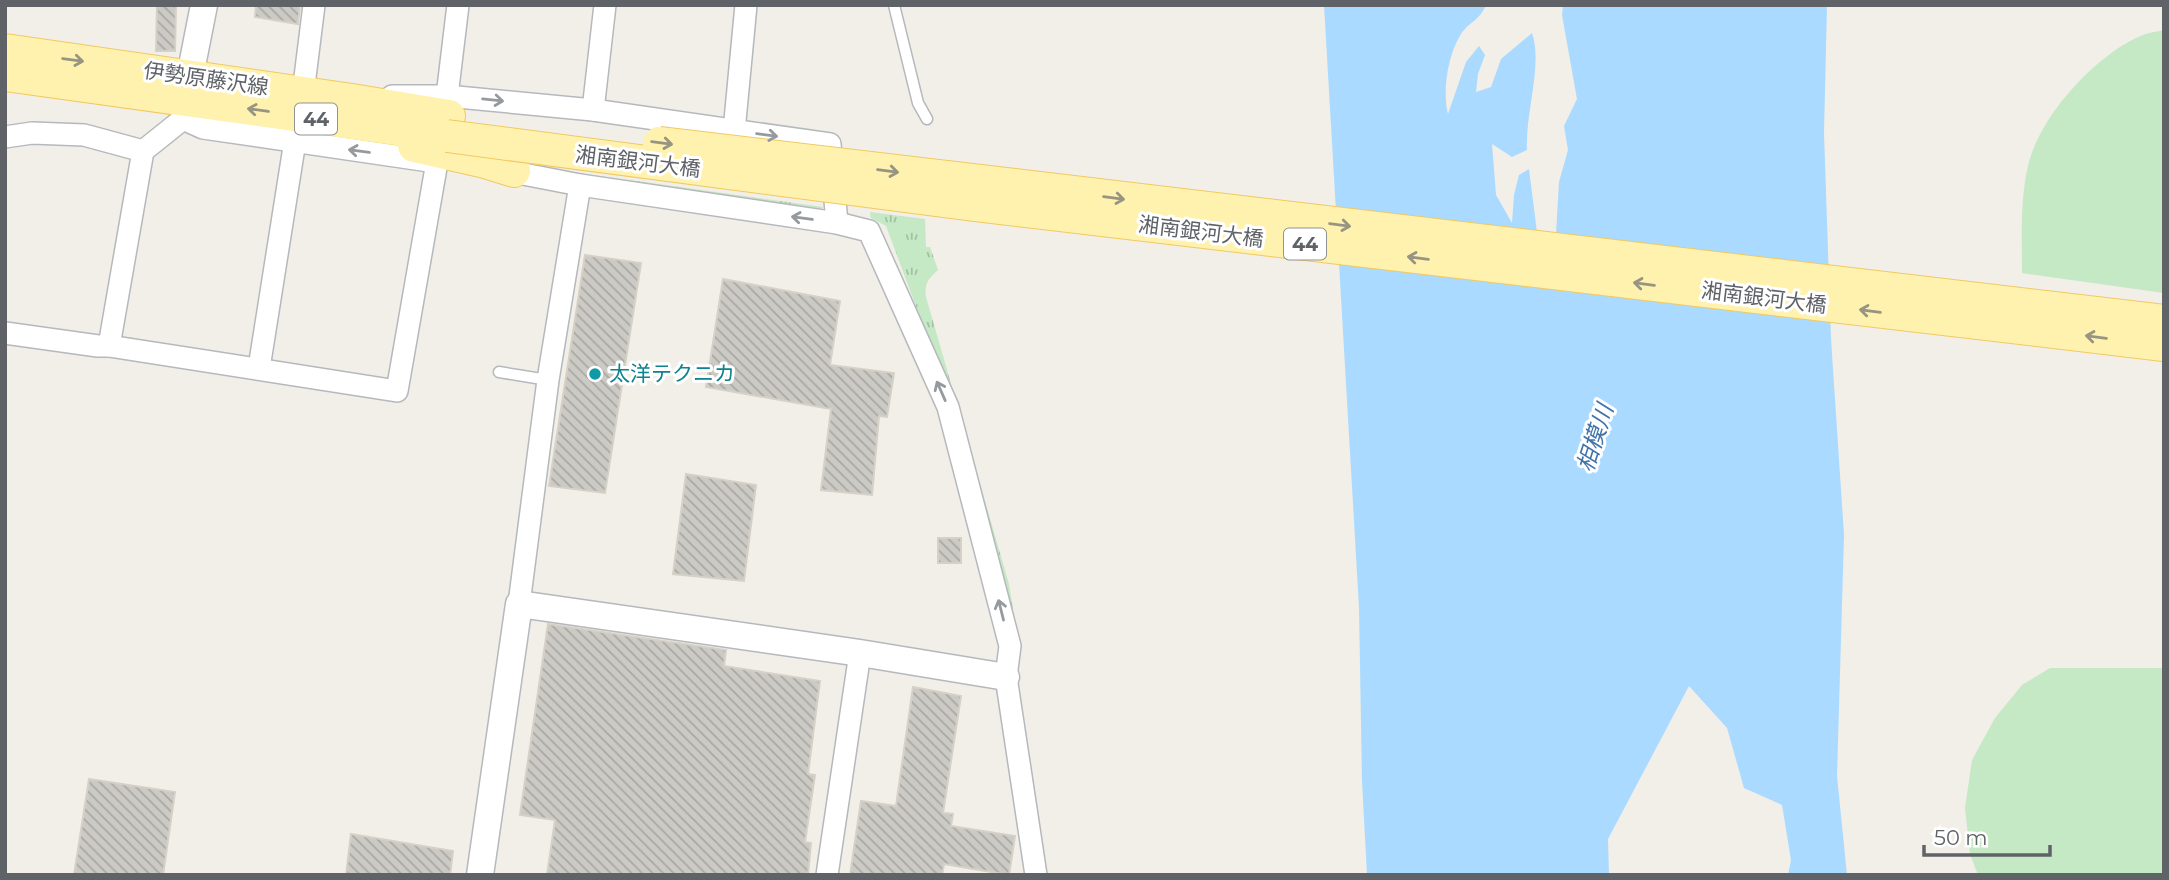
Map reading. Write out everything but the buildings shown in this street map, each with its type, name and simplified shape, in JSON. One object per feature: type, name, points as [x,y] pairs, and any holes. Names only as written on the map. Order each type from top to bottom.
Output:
[{"type":"main road","name":"伊勢原藤沢線","points":[[5,50],[186,99],[303,93],[352,100],[445,128]]},
{"type":"main road","name":"伊勢原藤沢線","points":[[5,75],[380,128],[445,128]]},
{"type":"main road","points":[[380,128],[391,141],[485,162],[514,172]]},
{"type":"main road","name":"湘南銀河大橋","points":[[445,128],[960,180],[2164,321]]},
{"type":"main road","name":"湘南銀河大橋","points":[[445,128],[974,205],[2164,345]]},
{"type":"street","points":[[109,346],[143,151],[186,99],[204,5]]},
{"type":"street","points":[[303,93],[314,5]]},
{"type":"street","points":[[5,334],[109,346],[397,391],[445,128],[458,5]]},
{"type":"street","points":[[593,110],[605,5]]},
{"type":"street","points":[[734,131],[746,5]]},
{"type":"street","points":[[186,99],[204,128],[295,141],[445,128],[593,110],[830,144],[837,223]]},
{"type":"street","points":[[445,128],[514,172],[580,185],[837,223],[869,231],[948,407],[1010,646],[1006,677],[1036,875]]},
{"type":"street","points":[[5,137],[32,133],[84,135],[143,151]]},
{"type":"street","points":[[259,368],[295,141]]},
{"type":"street","points":[[480,875],[548,380],[580,185]]},
{"type":"street","points":[[519,604],[1006,677]]},
{"type":"street","points":[[827,875],[860,653]]},
{"type":"lane","points":[[894,5],[918,103],[928,119]]},
{"type":"lane","points":[[499,372],[548,380]]},
{"type":"green space","points":[[2164,30],[2164,293],[2022,273],[2025,179],[2034,147],[2044,128],[2070,91],[2103,59],[2138,37]]},
{"type":"green space","points":[[586,174],[823,207],[820,210],[584,178]]},
{"type":"green space","points":[[870,212],[925,219],[926,247],[930,247],[938,270],[928,282],[926,297],[1009,584],[1013,609],[1008,610],[944,381],[886,226],[871,218]]},
{"type":"green space","points":[[2050,668],[2164,668],[2164,875],[1978,875],[1970,854],[1965,808],[1972,760],[1995,718],[2022,685]]},
{"type":"water","name":"相模川","points":[[1324,5],[1486,5],[1456,42],[1446,84],[1448,114],[1466,62],[1479,46],[1485,55],[1478,74],[1476,92],[1491,87],[1501,59],[1532,33],[1536,60],[1527,150],[1512,157],[1492,144],[1496,195],[1512,223],[1519,175],[1529,169],[1540,256],[1554,268],[1559,182],[1568,150],[1564,126],[1577,99],[1562,15],[1563,5],[1827,5],[1824,133],[1831,339],[1844,535],[1837,776],[1847,875],[1788,875],[1791,860],[1782,805],[1744,788],[1727,728],[1689,686],[1608,839],[1609,875],[1367,875],[1362,781],[1359,607]]},
{"type":"place","name":"太洋テクニカ","points":[[595,374]]}]
